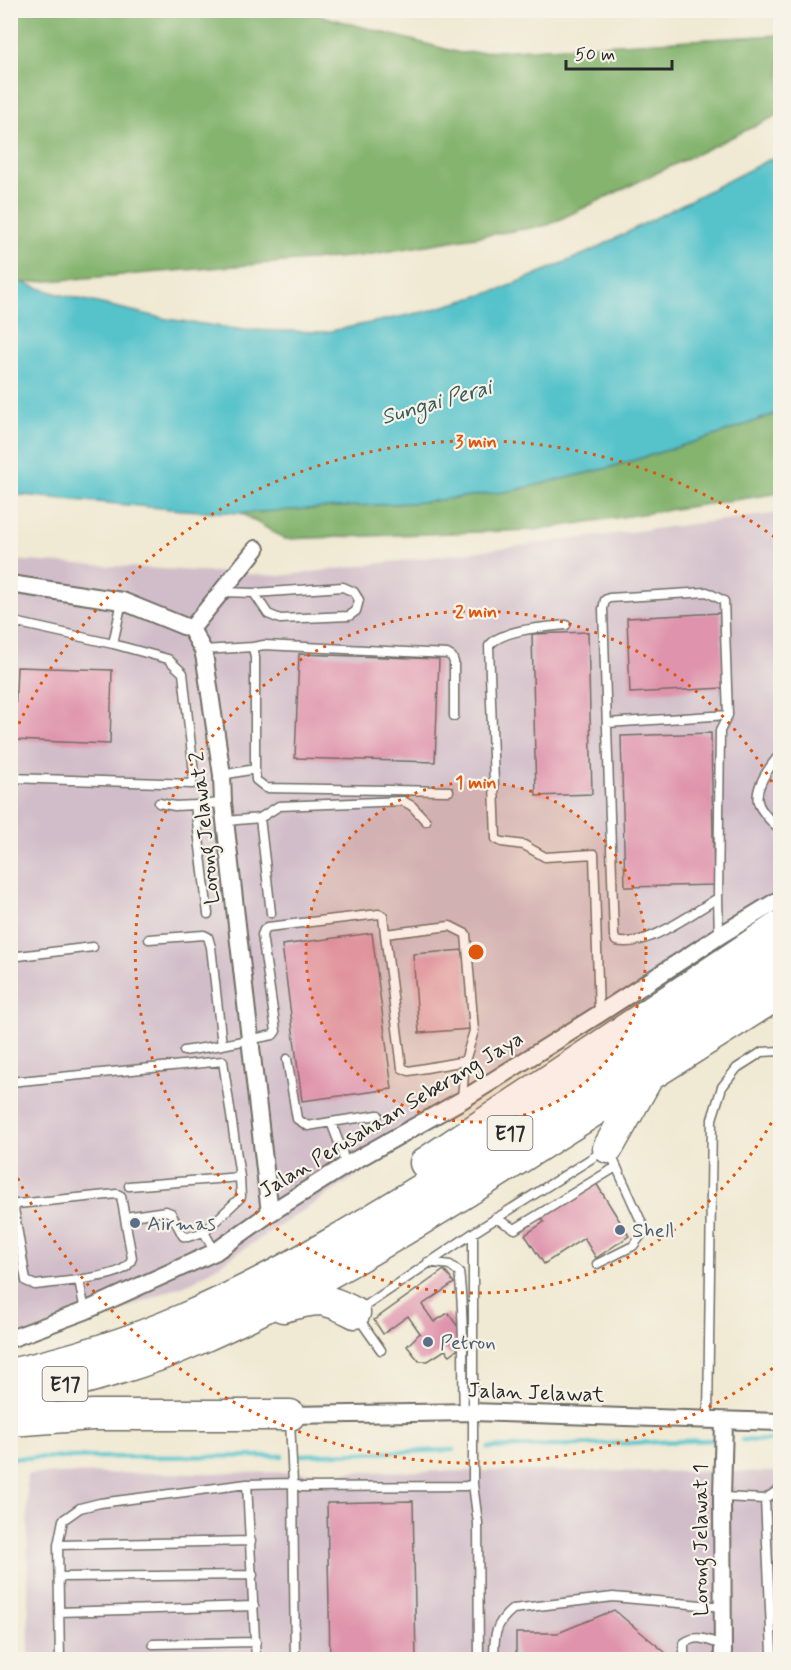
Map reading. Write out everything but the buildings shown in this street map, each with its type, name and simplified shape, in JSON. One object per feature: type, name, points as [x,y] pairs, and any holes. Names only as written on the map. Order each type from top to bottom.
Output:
[{"type":"highway","points":[[242,1306],[335,1223],[780,926]]},
{"type":"highway","name":"E17","points":[[10,1399],[120,1369],[190,1343],[313,1255],[420,1190],[780,962]]},
{"type":"highway","name":"E17","points":[[10,1374],[110,1347],[181,1320],[242,1306],[327,1275],[432,1213],[780,993]]},
{"type":"highway","points":[[612,1157],[649,1077]]},
{"type":"highway","points":[[242,1306],[310,1300],[331,1301],[355,1314]]},
{"type":"highway","points":[[10,1421],[93,1415],[290,1414]]},
{"type":"street","points":[[10,584],[122,601],[191,629],[256,549]]},
{"type":"street","name":"Lorong Jelawat 2","points":[[191,629],[203,650],[222,775],[223,802],[270,1213]]},
{"type":"street","name":"Jalan Perusahaan Seberang Jaya","points":[[11,1337],[85,1311],[215,1252],[270,1213],[345,1166],[462,1100],[780,899]]},
{"type":"street","name":"Jalan Jelawat","points":[[290,1414],[469,1412],[780,1422]]},
{"type":"street","name":"Lorong Jelawat 1","points":[[716,1421],[722,1497],[722,1652]]},
{"type":"lane","points":[[220,592],[254,593],[343,587],[354,592],[359,600],[356,611],[349,616],[280,620],[268,614],[254,593]]},
{"type":"lane","points":[[718,898],[650,937],[626,944],[616,941],[614,936],[603,609],[605,600],[609,598],[707,592],[724,601],[728,715],[720,731],[719,936]]},
{"type":"lane","points":[[113,644],[122,601]]},
{"type":"lane","points":[[10,621],[168,659],[183,673],[194,773],[192,784],[10,778]]},
{"type":"lane","points":[[566,625],[530,628],[496,638],[489,646],[496,838],[502,842],[524,845],[545,857],[594,854],[599,1014]]},
{"type":"lane","points":[[203,650],[264,645],[447,654],[452,657],[454,663],[454,716]]},
{"type":"lane","points":[[253,647],[256,780],[266,788],[449,791]]},
{"type":"lane","points":[[607,723],[728,715]]},
{"type":"lane","points":[[780,754],[758,791],[759,805],[780,831]]},
{"type":"lane","points":[[222,775],[255,769]]},
{"type":"lane","points":[[226,820],[260,818],[279,806],[402,801],[412,806],[426,820]]},
{"type":"lane","points":[[159,803],[175,806],[223,802]]},
{"type":"lane","points":[[195,805],[208,914]]},
{"type":"lane","points":[[260,818],[271,913]]},
{"type":"lane","points":[[184,1051],[273,1035],[276,1031],[262,935],[268,927],[379,914],[383,916],[402,1068],[409,1071],[465,1061]]},
{"type":"lane","points":[[385,934],[450,926],[466,934],[474,1031],[465,1061],[462,1100]]},
{"type":"lane","points":[[149,939],[204,935],[208,937],[222,1045]]},
{"type":"lane","points":[[10,957],[93,947]]},
{"type":"lane","points":[[716,1421],[712,1119],[722,1087],[737,1068],[762,1052],[780,1051]]},
{"type":"lane","points":[[287,1059],[297,1119],[308,1126],[378,1114]]},
{"type":"lane","points":[[10,1082],[223,1061],[241,1197],[204,1232],[188,1238],[183,1236],[171,1214],[166,1211],[125,1217]]},
{"type":"lane","points":[[331,1122],[342,1150],[345,1166]]},
{"type":"lane","points":[[381,1350],[355,1314],[495,1218],[612,1157]]},
{"type":"lane","points":[[495,1218],[515,1229],[612,1157]]},
{"type":"lane","points":[[597,1264],[633,1246],[645,1230],[612,1157]]},
{"type":"lane","points":[[129,1186],[240,1177]]},
{"type":"lane","points":[[117,1194],[121,1196],[132,1258],[130,1264],[123,1270],[79,1280],[35,1285],[26,1281],[14,1209],[17,1204],[117,1194]]},
{"type":"lane","points":[[204,1232],[215,1252]]},
{"type":"lane","points":[[473,1233],[469,1412],[473,1484],[478,1523],[479,1659]]},
{"type":"lane","points":[[428,1262],[450,1265],[459,1272],[463,1304],[462,1376],[469,1412]]},
{"type":"lane","points":[[79,1280],[85,1311]]},
{"type":"lane","points":[[290,1414],[295,1659]]},
{"type":"lane","points":[[60,1659],[58,1545],[63,1520],[80,1508],[100,1503],[247,1484],[292,1483],[301,1487],[466,1486],[473,1484]]},
{"type":"lane","points":[[247,1484],[256,1659]]},
{"type":"lane","points":[[722,1497],[765,1499],[780,1489]]},
{"type":"lane","points":[[765,1499],[772,1652],[776,1659]]},
{"type":"lane","points":[[58,1545],[251,1541]]},
{"type":"lane","points":[[59,1577],[253,1575]]},
{"type":"lane","points":[[494,1659],[494,1638],[501,1618],[513,1609],[613,1597],[723,1607]]},
{"type":"lane","points":[[59,1612],[254,1606]]},
{"type":"lane","points":[[684,1659],[684,1643],[691,1638],[701,1638],[722,1652]]},
{"type":"lane","points":[[153,1644],[256,1642]]},
{"type":"shaded area","points":[[780,513],[780,910],[398,1149],[194,1281],[24,1349],[11,1352],[10,560],[280,576]]},
{"type":"shaded area","points":[[780,1472],[780,1659],[29,1659],[27,1474]]},
{"type":"green space","points":[[11,10],[303,11],[460,53],[780,35],[780,114],[548,225],[360,256],[23,283],[10,279]]},
{"type":"green space","points":[[780,412],[780,493],[535,530],[285,539],[241,513],[424,502],[511,491],[608,468],[720,434]]},
{"type":"water","name":"Sungai Perai","points":[[780,154],[780,412],[720,434],[608,468],[511,491],[424,502],[241,513],[11,494],[11,279],[58,294],[167,319],[244,330],[326,332],[428,311],[502,289],[589,252]]},
{"type":"waterway","points":[[488,1448],[715,1440]]},
{"type":"waterway","points":[[742,1440],[780,1441]]},
{"type":"waterway","points":[[301,1455],[453,1450]]},
{"type":"waterway","points":[[10,1458],[282,1456]]},
{"type":"place","name":"Airmas","points":[[135,1223]]},
{"type":"place","name":"Shell","points":[[620,1230]]},
{"type":"place","name":"Petron","points":[[428,1342]]}]
